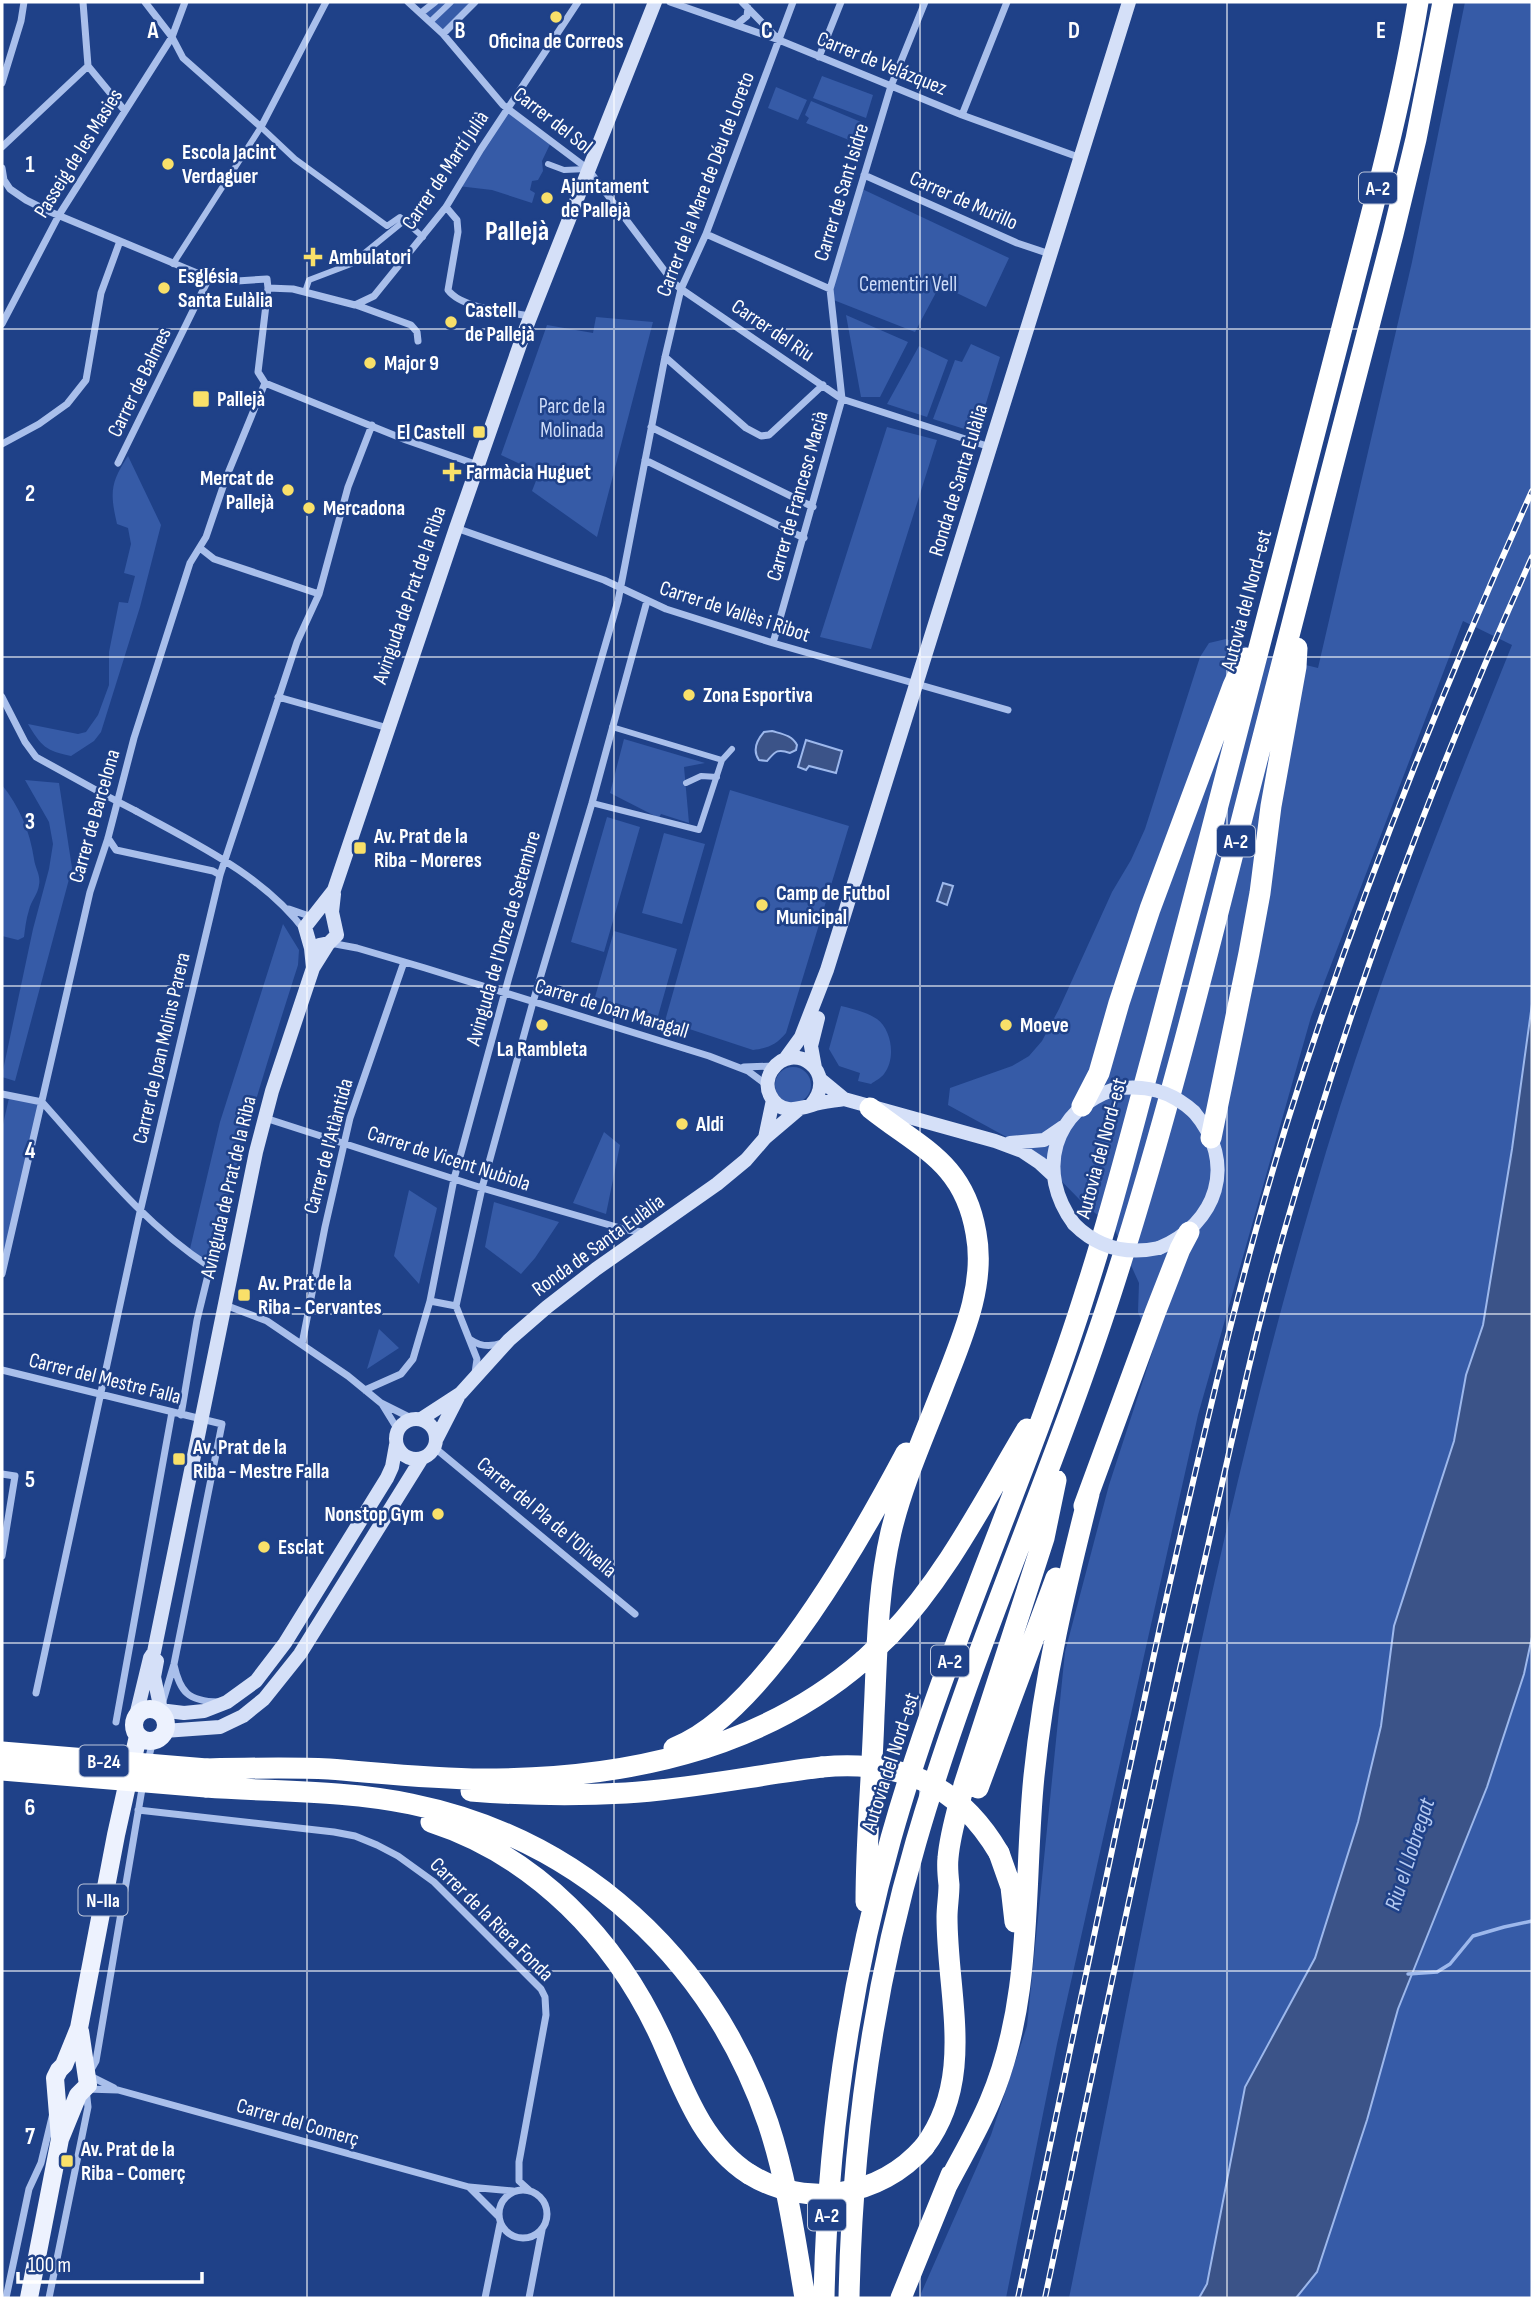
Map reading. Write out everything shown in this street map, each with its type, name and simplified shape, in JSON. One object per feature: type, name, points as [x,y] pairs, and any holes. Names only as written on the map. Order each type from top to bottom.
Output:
[{"type":"highway","name":"Autovia del Nord-est","points":[[824,2298],[834,2132],[847,2040],[866,1940],[892,1836],[932,1709],[1087,1290],[1116,1189],[1200,877],[1391,135],[1418,2]]},
{"type":"highway","name":"A-2","points":[[849,2298],[853,2196],[871,2055],[889,1951],[916,1842],[957,1717],[1067,1423],[1115,1281],[1165,1111],[1209,952],[1416,139],[1444,2]]},
{"type":"highway","points":[[1211,1138],[1239,1009],[1260,893],[1271,806],[1296,667],[1299,598]]},
{"type":"highway","points":[[1082,1106],[1100,1073],[1121,994],[1171,850],[1233,686],[1267,616]]},
{"type":"highway","points":[[866,1940],[866,1859],[883,1577],[891,1532],[904,1489],[967,1325],[974,1294],[978,1254],[974,1219],[962,1188],[936,1156],[870,1108]]},
{"type":"highway","points":[[949,1887],[990,1754],[1089,1494],[1150,1324],[1176,1257],[1189,1232]]},
{"type":"highway","points":[[560,1776],[678,1747],[707,1729],[743,1699],[783,1650],[835,1575],[944,1384]]},
{"type":"highway","points":[[206,1778],[327,1769],[481,1779],[560,1776],[650,1763],[720,1744],[768,1724],[798,1708],[864,1660],[889,1636],[923,1595],[958,1544],[1052,1388]]},
{"type":"highway","points":[[278,1792],[386,1811],[438,1825],[495,1851],[562,1898],[605,1945],[643,2000],[686,2096],[704,2128],[726,2157],[749,2174],[777,2189],[812,2195],[842,2193],[877,2183],[905,2165],[934,2133],[945,2111],[955,2073],[947,1917],[948,1859],[954,1823],[964,1784],[1044,1538],[1067,1423]]},
{"type":"highway","points":[[901,2298],[946,2186],[990,2101],[1013,2024],[1024,1956],[1034,1776],[1047,1676],[1058,1618],[1089,1494]]},
{"type":"highway","name":"B-24","points":[[2,1752],[206,1778],[278,1792]]},
{"type":"highway","name":"B-24","points":[[2,1770],[369,1782],[497,1793],[591,1795],[655,1791],[848,1765],[884,1767],[923,1780],[940,1788],[974,1817],[999,1853],[1015,1910],[1010,1993],[994,2060],[946,2186]]},
{"type":"highway","points":[[278,1792],[377,1798],[412,1804],[509,1834],[561,1861],[611,1896],[650,1930],[705,1996],[738,2051],[768,2122],[790,2205],[805,2298]]},
{"type":"main road","name":"Avinguda de Prat de la Riba","points":[[334,890],[456,528],[531,316],[655,2]]},
{"type":"main road","name":"Ronda de Santa Eulàlia","points":[[780,1063],[801,1037],[827,970],[1129,2]]},
{"type":"main road","points":[[313,968],[306,923],[334,890]]},
{"type":"main road","points":[[313,968],[332,935],[334,890]]},
{"type":"main road","points":[[315,915],[327,915],[332,935]]},
{"type":"main road","points":[[307,936],[316,945],[332,935]]},
{"type":"main road","name":"Avinguda de Prat de la Riba","points":[[154,1652],[248,1186],[265,1118],[313,968]]},
{"type":"main road","name":"Ronda de Santa Eulàlia","points":[[818,1074],[812,1055],[813,1034],[824,995],[827,970]]},
{"type":"main road","points":[[844,1099],[805,1107],[780,1107],[773,1100],[767,1085],[770,1073],[780,1063],[800,1058],[844,1099],[995,1141],[1031,1156],[1053,1175]]},
{"type":"main road","points":[[805,1107],[819,1094],[818,1074]]},
{"type":"main road","points":[[995,1141],[1016,1143],[1044,1140],[1065,1125],[1093,1098],[1115,1089],[1140,1087],[1159,1090],[1177,1098],[1195,1112],[1211,1138],[1218,1166],[1215,1192],[1201,1220],[1189,1232],[1159,1248],[1133,1252],[1108,1247],[1093,1240],[1073,1224],[1059,1200],[1053,1175],[1055,1151],[1065,1125]]},
{"type":"main road","points":[[765,1138],[773,1100]]},
{"type":"main road","name":"Ronda de Santa Eulàlia","points":[[436,1443],[461,1392],[509,1340],[572,1287],[730,1175],[765,1138],[805,1107]]},
{"type":"main road","name":"Ronda de Santa Eulàlia","points":[[417,1419],[461,1392]]},
{"type":"main road","points":[[152,1722],[204,1711],[227,1702],[256,1681],[285,1643],[387,1478],[392,1467],[397,1437],[407,1421],[417,1419],[432,1425],[436,1443],[432,1453],[422,1458],[408,1458],[397,1437]]},
{"type":"main road","points":[[152,1722],[220,1727],[243,1716],[264,1699],[300,1654],[422,1458]]},
{"type":"main road","points":[[152,1722],[150,1658],[154,1652]]},
{"type":"main road","points":[[152,1722],[157,1660],[154,1652]]},
{"type":"main road","name":"N-IIa","points":[[60,2139],[56,2074],[64,2065],[79,2028],[116,1835],[152,1722]]},
{"type":"main road","name":"N-IIa","points":[[29,2298],[60,2139],[84,2082],[79,2028]]},
{"type":"main road","points":[[57,2096],[64,2095],[84,2082],[76,2064],[64,2065]]},
{"type":"street","points":[[2,83],[22,21],[24,2]]},
{"type":"street","points":[[83,2],[88,66],[125,111]]},
{"type":"street","points":[[145,2],[172,37],[183,58],[295,159],[387,226],[400,217],[423,237]]},
{"type":"street","name":"Passeig de les Masies","points":[[2,324],[59,215],[172,37],[185,2]]},
{"type":"street","points":[[173,264],[261,127],[326,2]]},
{"type":"street","name":"Carrer del Sol","points":[[408,2],[443,34],[503,105],[588,169]]},
{"type":"street","points":[[421,13],[435,2]]},
{"type":"street","points":[[429,22],[451,2]]},
{"type":"street","points":[[443,34],[475,2]]},
{"type":"street","name":"Carrer de Martí Julià","points":[[355,305],[374,296],[446,207],[578,2]]},
{"type":"street","name":"Carrer de Velázquez","points":[[670,2],[779,40],[962,115],[1081,158]]},
{"type":"street","name":"Carrer de la Mare de Déu de Loreto","points":[[621,588],[665,357],[681,289],[706,234],[793,2]]},
{"type":"street","points":[[819,57],[841,2]]},
{"type":"street","name":"Carrer de Sant Isidre","points":[[842,399],[830,289],[891,86],[925,2]]},
{"type":"street","points":[[962,115],[1007,2]]},
{"type":"street","points":[[736,25],[747,16],[745,5]]},
{"type":"street","points":[[745,5],[779,40]]},
{"type":"street","points":[[2,50],[14,46]]},
{"type":"street","points":[[2,149],[88,66]]},
{"type":"street","points":[[550,167],[559,172],[588,169]]},
{"type":"street","points":[[2,168],[4,180],[26,200],[173,264],[209,278],[227,276],[237,281],[267,279],[268,288],[305,292],[355,305],[411,325],[418,341]]},
{"type":"street","name":"Carrer del Riu","points":[[588,169],[681,289],[842,399],[990,447]]},
{"type":"street","name":"Carrer de Murillo","points":[[864,175],[1017,243],[1050,254]]},
{"type":"street","points":[[446,207],[457,220],[458,232],[448,290],[467,303],[531,316]]},
{"type":"street","points":[[305,292],[309,280],[351,264],[404,221]]},
{"type":"street","points":[[706,234],[830,289]]},
{"type":"street","points":[[2,444],[40,424],[67,404],[86,380],[100,293],[120,241]]},
{"type":"street","name":"Carrer de Balmes","points":[[118,463],[209,278]]},
{"type":"street","name":"Carrer de Barcelona","points":[[2,1274],[90,892],[108,838],[134,738],[190,563],[200,548],[265,383],[258,372],[268,288]]},
{"type":"street","points":[[665,357],[746,428],[761,436],[769,435],[823,385]]},
{"type":"street","points":[[265,383],[478,465]]},
{"type":"street","name":"Carrer de Francesc Macià","points":[[773,643],[842,399]]},
{"type":"street","name":"Carrer de Joan Molins Parera","points":[[36,1693],[140,1212],[220,875],[297,642],[319,594],[348,488],[372,425]]},
{"type":"street","points":[[651,427],[813,507]]},
{"type":"street","points":[[645,460],[804,538]]},
{"type":"street","name":"Carrer de Vallès i Ribot","points":[[456,528],[526,551],[647,601],[773,643],[1008,710]]},
{"type":"street","points":[[200,548],[214,559],[319,594]]},
{"type":"street","name":"Avinguda de l'Onze de Setembre","points":[[365,1390],[407,1369],[413,1359],[430,1301],[454,1179],[621,588]]},
{"type":"street","points":[[474,1377],[477,1359],[456,1306],[482,1188],[647,601]]},
{"type":"street","points":[[2,697],[25,742],[36,757],[225,860],[282,905],[295,912],[315,915]]},
{"type":"street","points":[[278,697],[388,728]]},
{"type":"street","points":[[612,727],[722,760]]},
{"type":"street","points":[[709,757],[713,746]]},
{"type":"street","points":[[592,803],[699,830],[722,760],[732,749]]},
{"type":"street","points":[[686,783],[701,776],[717,777]]},
{"type":"street","points":[[108,838],[116,850],[213,871],[220,875]]},
{"type":"street","points":[[282,905],[307,936]]},
{"type":"street","name":"Carrer de Joan Maragall","points":[[332,935],[357,948],[736,1066],[767,1085]]},
{"type":"street","name":"Carrer de Joan Maragall","points":[[332,935],[357,948]]},
{"type":"street","name":"Carrer de l'Atlàntida","points":[[302,1344],[350,1118],[404,962]]},
{"type":"street","name":"Carrer de Joan Maragall","points":[[736,1066],[780,1063]]},
{"type":"street","points":[[2,1097],[42,1102],[140,1212],[163,1233],[210,1267],[197,1320],[181,1415]]},
{"type":"street","name":"Carrer de Vicent Nubiola","points":[[265,1118],[482,1188],[623,1229],[652,1232]]},
{"type":"street","points":[[623,1229],[626,1240],[624,1251]]},
{"type":"street","points":[[430,1301],[456,1306]]},
{"type":"street","points":[[225,1305],[267,1321],[381,1403],[417,1419]]},
{"type":"street","points":[[470,1340],[486,1346],[509,1340]]},
{"type":"street","name":"Carrer del Mestre Falla","points":[[2,1370],[200,1419]]},
{"type":"street","points":[[381,1403],[397,1437]]},
{"type":"street","points":[[117,1722],[172,1412]]},
{"type":"street","points":[[49,2298],[88,2108],[84,2082],[96,2061],[108,1998],[152,1722],[174,1664],[222,1424],[200,1419]]},
{"type":"street","name":"Carrer del Pla de l'Olivella","points":[[436,1443],[635,1614]]},
{"type":"street","points":[[2,1474],[15,1476],[2,1556]]},
{"type":"street","points":[[174,1664],[177,1680],[188,1695],[202,1700],[227,1702]]},
{"type":"street","name":"Carrer de la Riera Fonda","points":[[138,1810],[299,1827],[355,1836],[398,1856],[434,1882],[541,1989],[545,1997],[546,2015],[519,2162],[519,2181],[529,2190]]},
{"type":"street","name":"Carrer del Comerç","points":[[84,2082],[469,2187],[513,2191]]},
{"type":"street","name":"Carrer del Comerç","points":[[84,2082],[118,2090]]},
{"type":"street","points":[[6,2298],[29,2189],[41,2163],[57,2096]]},
{"type":"street","name":"Carrer del Comerç","points":[[469,2187],[499,2220]]},
{"type":"street","points":[[485,2298],[502,2201],[513,2191],[529,2190],[536,2193],[546,2205],[547,2220],[529,2298]]},
{"type":"street","points":[[499,2220],[510,2235],[516,2238],[531,2237],[543,2228]]},
{"type":"green space","points":[[435,2],[475,2],[443,34],[421,13]]},
{"type":"green space","points":[[1465,2],[1532,2],[1532,1004],[1512,1149],[1483,1325],[1466,1375],[1454,1441],[1431,1516],[1358,1822],[1315,1958],[1245,2087],[1207,2284],[1199,2298],[1069,2298],[1179,1745],[1275,1332],[1334,1126],[1380,987],[1431,849],[1512,645],[1463,621],[1311,1017],[1198,1415],[1057,2044],[1006,2298],[919,2298],[991,2135],[1027,2026],[1065,1652],[1109,1485],[1153,1350],[1138,1312],[1139,1283],[1115,1230],[1081,1201],[1032,1151],[948,1105],[950,1088],[1012,1066],[1029,1056],[1042,1041],[1112,892],[1145,829],[1200,657],[1209,643],[1226,639],[1269,656],[1318,668],[1412,262]]},
{"type":"green space","points":[[822,76],[873,95],[866,118],[813,98]]},
{"type":"green space","points":[[776,87],[807,100],[798,120],[768,108]]},
{"type":"green space","points":[[811,101],[861,122],[854,142],[806,123],[809,118],[805,115]]},
{"type":"green space","points":[[508,108],[552,140],[542,161],[543,171],[538,180],[532,181],[530,190],[535,193],[532,203],[492,190],[458,186]]},
{"type":"green space","name":"Cementiri Vell","points":[[860,188],[1009,258],[986,307],[940,285],[915,332],[831,299],[830,289]]},
{"type":"green space","points":[[846,315],[908,342],[880,397],[861,397]]},
{"type":"green space","name":"Parc de la Molinada","points":[[596,317],[653,322],[597,537],[532,491],[539,473],[501,455],[547,325],[593,333]]},
{"type":"green space","points":[[971,344],[1000,357],[977,433],[933,419],[955,360],[962,362]]},
{"type":"green space","points":[[919,346],[948,360],[927,417],[887,404]]},
{"type":"green space","points":[[887,427],[937,440],[871,649],[820,637]]},
{"type":"green space","points":[[128,456],[161,525],[140,607],[101,732],[94,741],[71,756],[45,746],[28,724],[78,734],[86,732],[98,715],[109,685],[109,652],[119,602],[128,603],[135,576],[124,573],[131,544],[128,528],[117,524],[113,504],[115,481]]},
{"type":"green space","points":[[624,739],[705,763],[684,767],[689,823],[661,814],[659,818],[610,793]]},
{"type":"green space","points":[[25,780],[59,783],[72,868],[15,1081],[2,1075],[53,844],[49,822]]},
{"type":"green space","points":[[2,785],[23,819],[39,878],[24,937],[18,940],[2,936]]},
{"type":"green space","name":"Camp de Futbol Municipal","points":[[730,790],[849,826],[786,1033],[771,1045],[753,1050],[665,1021]]},
{"type":"green space","points":[[607,817],[640,827],[604,952],[571,942]]},
{"type":"green space","points":[[664,833],[705,844],[682,924],[642,913]]},
{"type":"green space","points":[[283,924],[299,950],[298,965],[251,1115],[210,1267],[189,1253],[220,1122]]},
{"type":"green space","points":[[614,931],[677,949],[658,1016],[595,997]]},
{"type":"green space","points":[[841,1006],[877,1019],[889,1037],[891,1053],[888,1068],[871,1084],[858,1081],[860,1073],[839,1066],[829,1049]]},
{"type":"green space","points":[[793,1067],[805,1073],[811,1085],[805,1097],[793,1103],[781,1097],[775,1085],[781,1073]]},
{"type":"green space","points":[[9,1098],[39,1103],[2,1270],[2,1129]]},
{"type":"green space","points":[[604,1132],[620,1145],[606,1214],[573,1203]]},
{"type":"green space","points":[[409,1190],[437,1208],[419,1284],[394,1256]]},
{"type":"green space","points":[[494,1202],[559,1222],[521,1274],[485,1247]]},
{"type":"green space","points":[[379,1329],[399,1348],[367,1369]]},
{"type":"green space","points":[[1532,1637],[1532,2298],[1296,2298],[1317,2272],[1367,2120],[1398,2009],[1487,1787],[1524,1674]]},
{"type":"water","points":[[772,731],[792,739],[797,745],[796,750],[790,753],[779,751],[767,761],[759,760],[756,753],[757,742],[764,732]]},
{"type":"water","points":[[806,740],[842,751],[836,773],[809,766],[806,770],[798,767]]},
{"type":"water","points":[[943,883],[953,886],[947,905],[937,901]]},
{"type":"water","name":"Riu el Llobregat","points":[[1532,1004],[1532,1637],[1524,1674],[1487,1787],[1398,2009],[1367,2120],[1317,2272],[1296,2298],[1199,2298],[1207,2284],[1245,2087],[1315,1958],[1358,1822],[1381,1726],[1394,1626],[1454,1441],[1466,1375],[1483,1325],[1512,1149]]},
{"type":"waterway","points":[[1408,1974],[1437,1972],[1450,1964],[1473,1936],[1532,1921]]},
{"type":"railway","points":[[1018,2298],[1163,1613],[1220,1368],[1268,1186],[1312,1045],[1399,805],[1463,647],[1532,491]]},
{"type":"railway","points":[[1045,2298],[1184,1651],[1252,1354],[1284,1232],[1337,1060],[1396,890],[1461,722],[1532,557]]},
{"type":"place","name":"Oficina de Correos","points":[[556,17]]},
{"type":"place","name":"Escola Jacint Verdaguer","points":[[168,164]]},
{"type":"place","name":"Ajuntament de Pallejà","points":[[547,198]]},
{"type":"place","name":"Ambulatori","points":[[313,257]]},
{"type":"place","name":"Església Santa Eulàlia","points":[[164,288]]},
{"type":"place","name":"Castell de Pallejà","points":[[451,322]]},
{"type":"place","name":"Major 9","points":[[370,363]]},
{"type":"place","name":"Pallejà","points":[[201,399]]},
{"type":"place","name":"El Castell","points":[[479,432]]},
{"type":"place","name":"Farmàcia Huguet","points":[[452,472]]},
{"type":"place","name":"Mercat de Pallejà","points":[[288,490]]},
{"type":"place","name":"Mercadona","points":[[309,508]]},
{"type":"place","name":"Zona Esportiva","points":[[689,695]]},
{"type":"place","name":"Av. Prat de la Riba - Moreres","points":[[360,848]]},
{"type":"place","name":"Camp de Futbol Municipal","points":[[762,905]]},
{"type":"place","name":"La Rambleta","points":[[542,1025]]},
{"type":"place","name":"Moeve","points":[[1006,1025]]},
{"type":"place","name":"Aldi","points":[[682,1124]]},
{"type":"place","name":"Av. Prat de la Riba - Cervantes","points":[[244,1295]]},
{"type":"place","name":"Av. Prat de la Riba - Mestre Falla","points":[[179,1459]]},
{"type":"place","name":"Nonstop Gym","points":[[438,1514]]},
{"type":"place","name":"Esclat","points":[[264,1547]]},
{"type":"place","name":"Av. Prat de la Riba - Comerç","points":[[67,2161]]},
{"type":"district","name":"Pallejà","points":[[517,230]]}]
